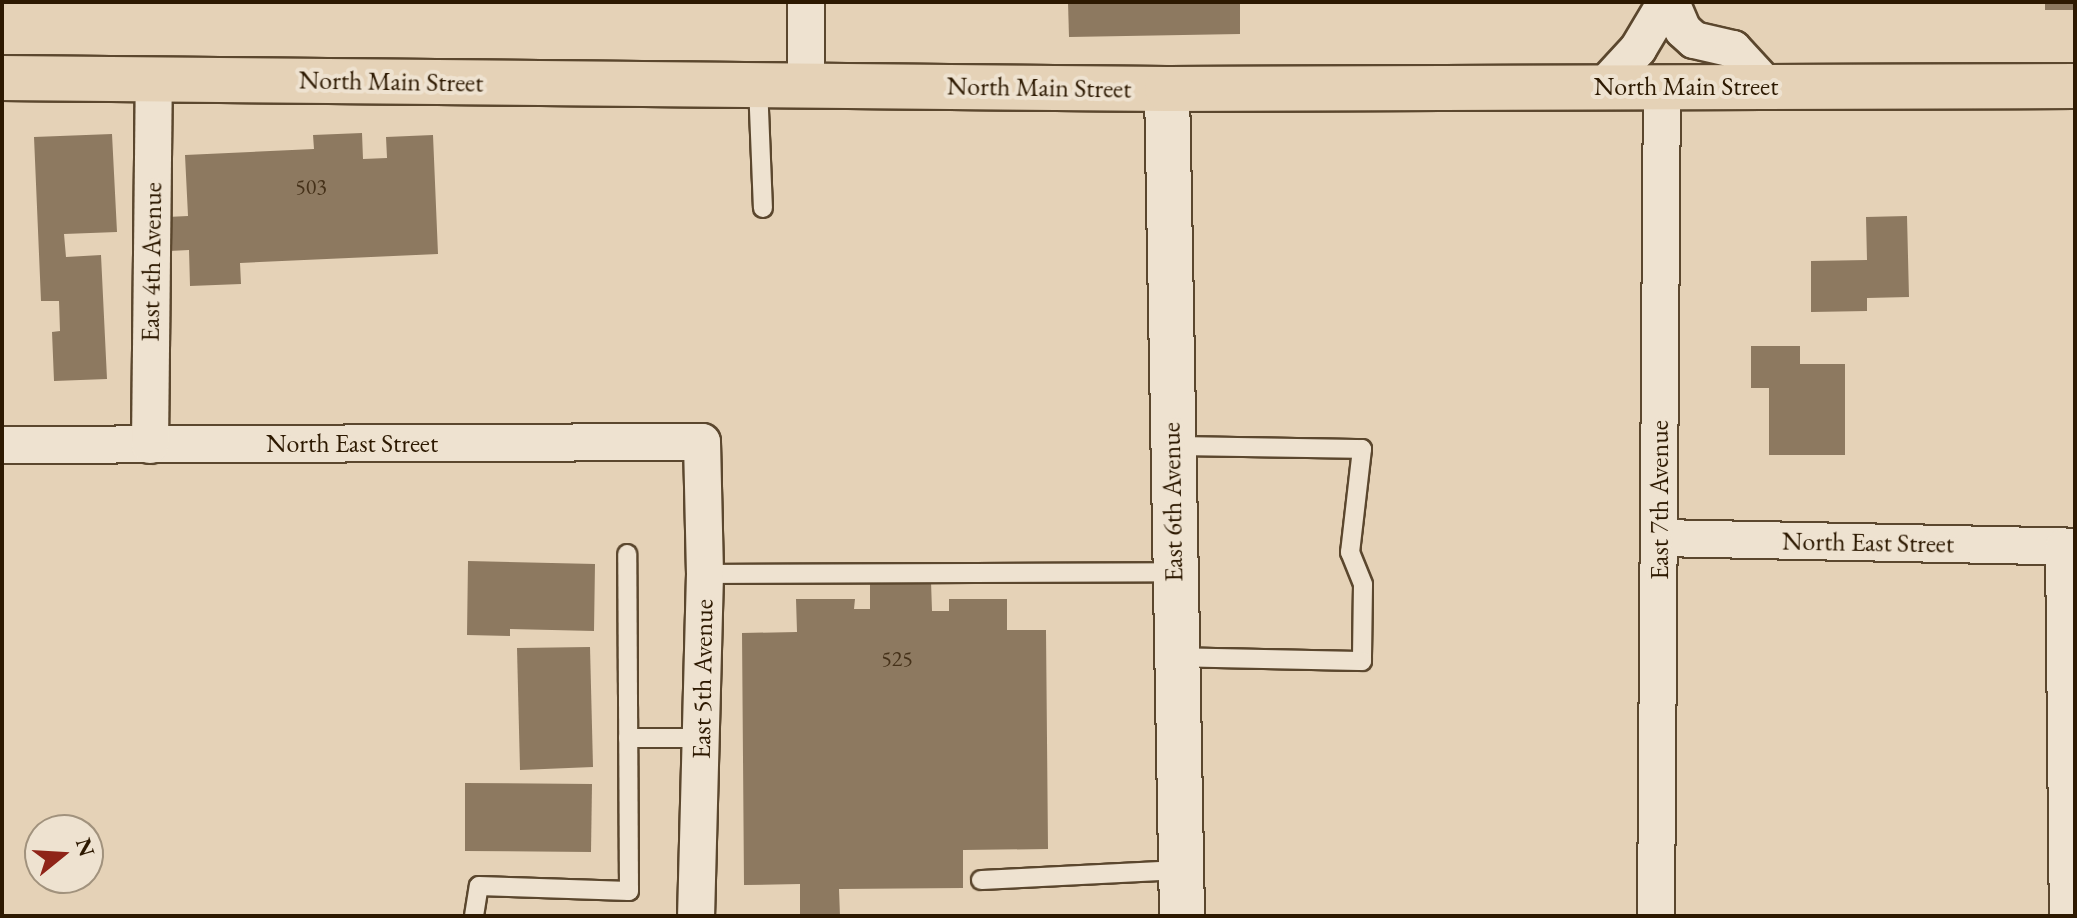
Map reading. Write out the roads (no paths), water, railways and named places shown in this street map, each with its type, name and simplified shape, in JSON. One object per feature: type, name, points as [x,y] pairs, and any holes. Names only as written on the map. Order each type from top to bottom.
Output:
[{"type":"main road","name":"North Main Street","points":[[2,78],[1167,89],[1603,87],[1662,84],[2075,86]]},
{"type":"main road","name":"East 6th Avenue","points":[[1167,89],[1174,657],[1182,916]]},
{"type":"street","points":[[806,2],[806,85]]},
{"type":"street","points":[[1603,87],[1638,49],[1668,2],[1683,30],[1694,40],[1733,49],[1767,86]]},
{"type":"street","name":"East 4th Avenue","points":[[150,445],[154,79]]},
{"type":"street","name":"East 7th Avenue","points":[[1656,916],[1662,84]]},
{"type":"street","name":"North East Street","points":[[2,445],[702,442]]},
{"type":"street","name":"East 5th Avenue","points":[[696,916],[705,574],[702,442]]},
{"type":"street","name":"North East Street","points":[[1660,538],[2070,547]]},
{"type":"street","points":[[2068,916],[2070,547]]},
{"type":"lane","points":[[758,85],[763,208]]},
{"type":"lane","points":[[1172,446],[1362,449],[1350,552],[1363,585],[1362,661],[1174,657]]},
{"type":"lane","points":[[474,916],[479,886],[629,891],[627,554]]},
{"type":"lane","points":[[705,574],[1173,572]]},
{"type":"lane","points":[[628,738],[702,738]]},
{"type":"lane","points":[[981,880],[1181,870]]}]
